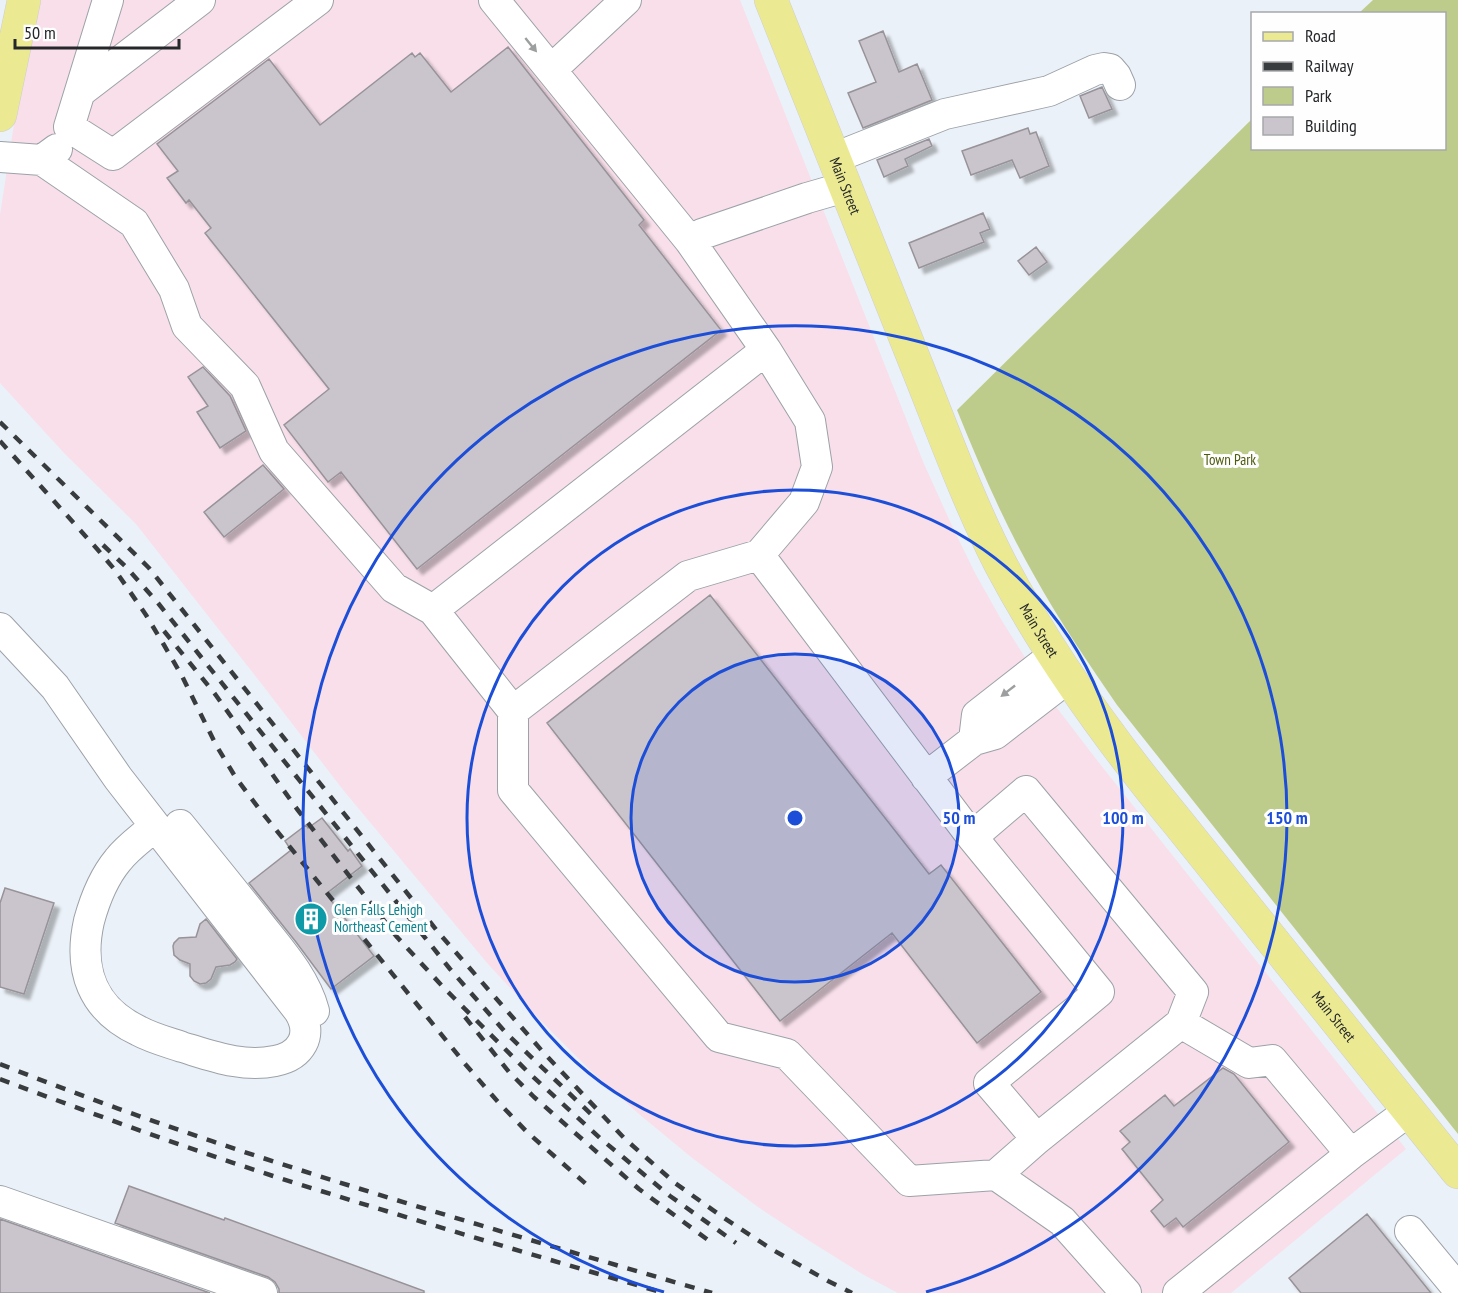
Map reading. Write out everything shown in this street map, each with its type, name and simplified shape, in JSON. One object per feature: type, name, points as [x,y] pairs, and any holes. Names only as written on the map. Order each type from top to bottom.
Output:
[{"type":"main road","points":[[0,115],[24,0]]},
{"type":"main road","name":"Main Street","points":[[771,0],[942,431],[987,535],[1015,589],[1061,666],[1150,788],[1458,1172]]},
{"type":"lane","points":[[108,0],[69,127],[113,154],[318,0]]},
{"type":"lane","points":[[80,92],[200,0]]},
{"type":"lane","points":[[494,0],[690,241],[766,350],[810,421],[817,467],[804,502],[759,555],[688,576],[513,711]]},
{"type":"lane","points":[[551,70],[626,0]]},
{"type":"lane","points":[[690,241],[702,234],[797,201],[840,172],[945,114],[1049,91],[1104,68],[1110,69],[1120,85]]},
{"type":"lane","points":[[42,160],[79,134]]},
{"type":"lane","points":[[0,158],[42,160],[134,223],[174,289],[187,326],[245,386],[274,451],[394,588],[433,610],[513,711],[513,790],[719,1037],[787,1054],[909,1181],[996,1175],[1180,1023],[1193,992],[1026,791],[972,837]]},
{"type":"lane","points":[[433,610],[766,350]]},
{"type":"lane","points":[[759,555],[972,837],[1099,992],[989,1083],[1037,1139]]},
{"type":"lane","points":[[0,628],[110,742],[221,875],[297,973],[313,1007],[315,1018],[310,1036],[298,1051],[285,1058],[264,1063],[219,1059],[137,1031],[107,1008],[96,992],[87,971],[85,955],[94,900],[118,859],[155,826]]},
{"type":"lane","points":[[926,777],[974,740],[977,715],[1061,666]]},
{"type":"lane","points":[[55,687],[118,778],[301,1014],[305,1034],[298,1051]]},
{"type":"lane","points":[[1180,1023],[1249,1063],[1272,1060],[1351,1154]]},
{"type":"lane","points":[[1178,1293],[1408,1111]]},
{"type":"lane","points":[[996,1175],[1062,1221],[1126,1293]]},
{"type":"lane","points":[[0,1201],[262,1293]]},
{"type":"lane","points":[[1410,1231],[1458,1289]]},
{"type":"shaded area","points":[[37,0],[740,0],[924,464],[975,573],[1002,621],[1057,708],[1096,759],[1406,1149],[1231,1293],[898,1293],[864,1275],[758,1207],[691,1157],[639,1114],[591,1071],[488,964],[344,791],[136,524],[64,453],[0,383],[0,215],[24,59]]},
{"type":"green space","name":"Town Park","points":[[1373,0],[1458,0],[1458,1134],[1117,705],[1065,626],[1024,557],[993,495],[957,410],[1251,120],[1251,150],[1446,150],[1446,12],[1360,12]]},
{"type":"building","points":[[883,31],[899,72],[917,64],[932,100],[863,128],[848,93],[876,82],[859,41]]},
{"type":"building","points":[[508,47],[644,220],[639,225],[721,330],[417,569],[341,472],[328,482],[284,425],[329,389],[205,233],[211,228],[189,200],[186,203],[167,178],[178,171],[157,144],[269,59],[320,125],[412,53],[415,57],[420,53],[451,92]]},
{"type":"building","points":[[1102,87],[1112,109],[1089,118],[1080,96]]},
{"type":"building","points":[[1028,128],[1030,134],[1036,132],[1049,166],[1020,178],[1012,160],[971,175],[962,151]]},
{"type":"building","points":[[929,139],[932,146],[905,159],[908,166],[884,177],[877,160]]},
{"type":"building","points":[[983,213],[990,229],[980,233],[984,242],[919,268],[909,243]]},
{"type":"building","points":[[1036,247],[1047,262],[1029,275],[1018,261]]},
{"type":"building","points":[[203,367],[230,396],[246,431],[220,448],[197,412],[208,406],[188,377]]},
{"type":"building","points":[[263,465],[284,489],[224,537],[204,512]]},
{"type":"building","points":[[710,595],[929,874],[941,865],[1041,992],[977,1043],[892,933],[780,1021],[547,723]]},
{"type":"building","name":"Glen Falls Lehigh Northeast Cement","points":[[322,818],[362,866],[326,894],[374,956],[331,989],[249,883],[291,850],[285,841],[306,825],[308,828]]},
{"type":"building","points":[[5,888],[54,903],[24,994],[0,987],[0,903]]},
{"type":"building","points":[[206,919],[237,959],[230,965],[216,967],[211,979],[200,984],[190,976],[190,964],[174,955],[173,946],[179,938],[196,937],[200,924]]},
{"type":"building","points":[[1223,1068],[1234,1074],[1289,1142],[1183,1227],[1176,1218],[1164,1227],[1151,1211],[1163,1200],[1122,1149],[1130,1142],[1120,1131],[1165,1095],[1174,1106]]},
{"type":"building","points":[[129,1186],[224,1220],[225,1218],[424,1291],[424,1293],[279,1293],[275,1282],[268,1277],[115,1223]]},
{"type":"building","points":[[1367,1214],[1431,1293],[1301,1293],[1289,1278]]},
{"type":"building","points":[[0,1219],[210,1293],[0,1293]]},
{"type":"railway","points":[[0,422],[149,568],[438,932],[543,1052],[625,1139],[675,1183],[724,1218],[773,1250],[852,1293]]},
{"type":"railway","points":[[0,441],[115,570],[146,615],[182,676],[216,745],[236,778],[260,810],[498,1102],[527,1132],[586,1184]]},
{"type":"railway","points":[[103,545],[158,603],[450,969],[506,1033],[593,1116]]},
{"type":"railway","points":[[164,631],[215,694],[297,809],[397,937],[444,988],[531,1075],[601,1139],[670,1196],[736,1243]]},
{"type":"railway","points":[[465,1017],[509,1072],[534,1097],[639,1189],[712,1243]]},
{"type":"railway","points":[[0,1064],[176,1129],[353,1187],[712,1293]]},
{"type":"railway","points":[[0,1079],[273,1176],[664,1293]]},
{"type":"place","name":"Glen Falls Lehigh Northeast Cement","points":[[311,919]]}]
